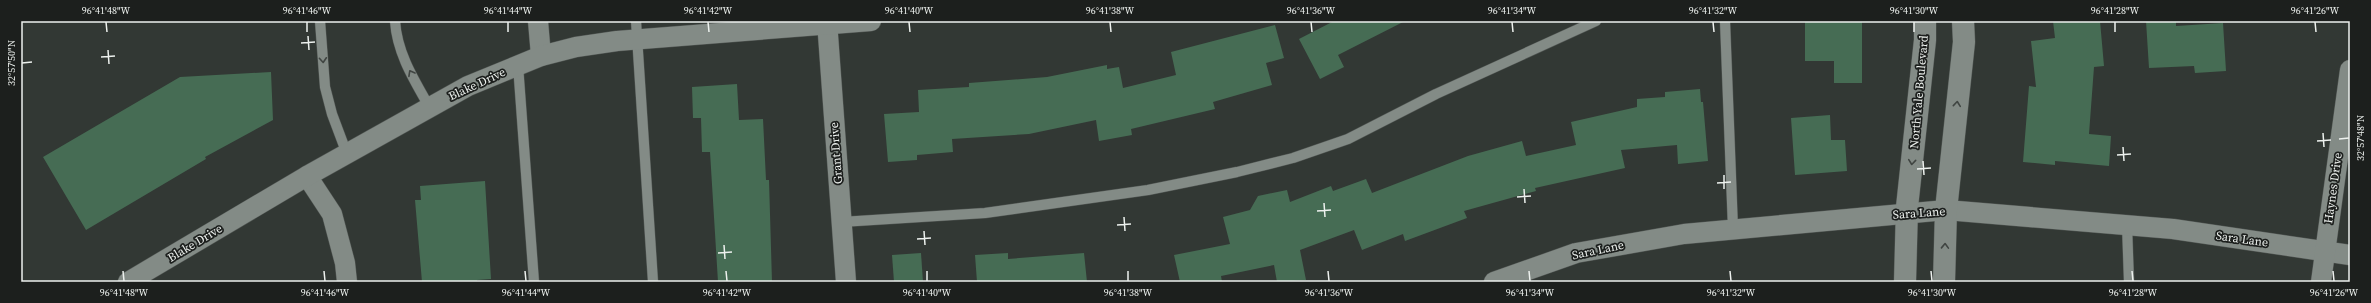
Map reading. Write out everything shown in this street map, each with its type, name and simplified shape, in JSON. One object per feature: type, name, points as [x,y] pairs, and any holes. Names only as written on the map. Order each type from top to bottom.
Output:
[{"type":"street","points":[[538,21],[541,56]]},
{"type":"street","name":"Blake Drive","points":[[128,282],[308,176],[468,86],[541,56],[636,30],[871,21]]},
{"type":"street","name":"North Yale Boulevard","points":[[1905,282],[1907,213],[1925,40],[1924,21]]},
{"type":"street","points":[[1944,282],[1946,210],[1964,42],[1963,21]]},
{"type":"street","name":"Grant Drive","points":[[827,23],[846,282]]},
{"type":"street","name":"Haynes Drive","points":[[2321,282],[2324,251],[2349,80]]},
{"type":"street","points":[[308,176],[332,214],[345,263],[347,282]]},
{"type":"street","name":"Sara Lane","points":[[1494,282],[1576,253],[1684,234],[1946,210],[2173,229],[2350,255]]},
{"type":"lane","points":[[320,21],[325,87],[332,114],[348,154]]},
{"type":"lane","points":[[395,21],[396,37],[406,64],[430,108]]},
{"type":"lane","points":[[841,222],[985,213],[1140,192],[1238,172],[1293,158],[1348,140],[1436,94],[1596,21]]},
{"type":"lane","points":[[1725,21],[1734,229]]},
{"type":"lane","points":[[636,30],[654,282]]},
{"type":"lane","points":[[518,66],[534,282]]},
{"type":"lane","points":[[2127,225],[2129,282]]},
{"type":"building","points":[[1334,21],[1405,21],[1338,55],[1344,67],[1320,79],[1299,39]]},
{"type":"building","points":[[1805,21],[1862,21],[1862,83],[1834,83],[1834,61],[1805,61]]},
{"type":"building","points":[[2053,21],[2100,21],[2104,66],[2094,67],[2089,134],[2111,136],[2109,166],[2055,161],[2055,165],[2023,162],[2029,86],[2036,87],[2031,41],[2055,38]]},
{"type":"building","points":[[2146,21],[2176,21],[2176,26],[2223,23],[2226,71],[2195,73],[2194,66],[2149,68]]},
{"type":"building","points":[[1275,25],[1284,58],[1266,63],[1272,85],[1213,102],[1215,109],[1131,129],[1132,135],[1099,141],[1096,120],[1029,134],[952,139],[953,152],[917,155],[917,160],[888,162],[884,114],[919,112],[918,90],[969,87],[969,83],[1047,77],[1107,65],[1107,69],[1119,67],[1123,88],[1176,75],[1171,52]]},
{"type":"building","points":[[271,72],[273,120],[205,157],[206,159],[86,230],[43,157],[180,77]]},
{"type":"building","points":[[737,84],[739,120],[763,119],[766,180],[769,180],[772,282],[718,282],[710,152],[702,152],[701,118],[693,118],[692,87]]},
{"type":"building","points":[[1700,89],[1701,102],[1703,102],[1708,161],[1678,164],[1677,145],[1621,150],[1625,168],[1535,188],[1536,191],[1464,211],[1467,218],[1405,241],[1403,234],[1362,250],[1354,230],[1300,250],[1306,280],[1277,282],[1274,265],[1221,276],[1222,282],[1180,282],[1174,255],[1230,244],[1223,217],[1250,210],[1258,196],[1287,190],[1290,202],[1331,186],[1333,191],[1366,179],[1372,193],[1468,156],[1522,141],[1526,156],[1576,145],[1571,122],[1637,107],[1637,99],[1665,97],[1665,92]]},
{"type":"building","points":[[1830,115],[1831,140],[1845,140],[1847,171],[1795,175],[1791,118]]},
{"type":"building","points":[[485,181],[491,279],[477,280],[477,282],[422,282],[415,200],[421,200],[420,186]]},
{"type":"building","points":[[921,253],[923,282],[894,282],[892,255]]},
{"type":"building","points":[[1008,253],[1008,259],[1084,253],[1087,282],[977,282],[975,255]]}]
